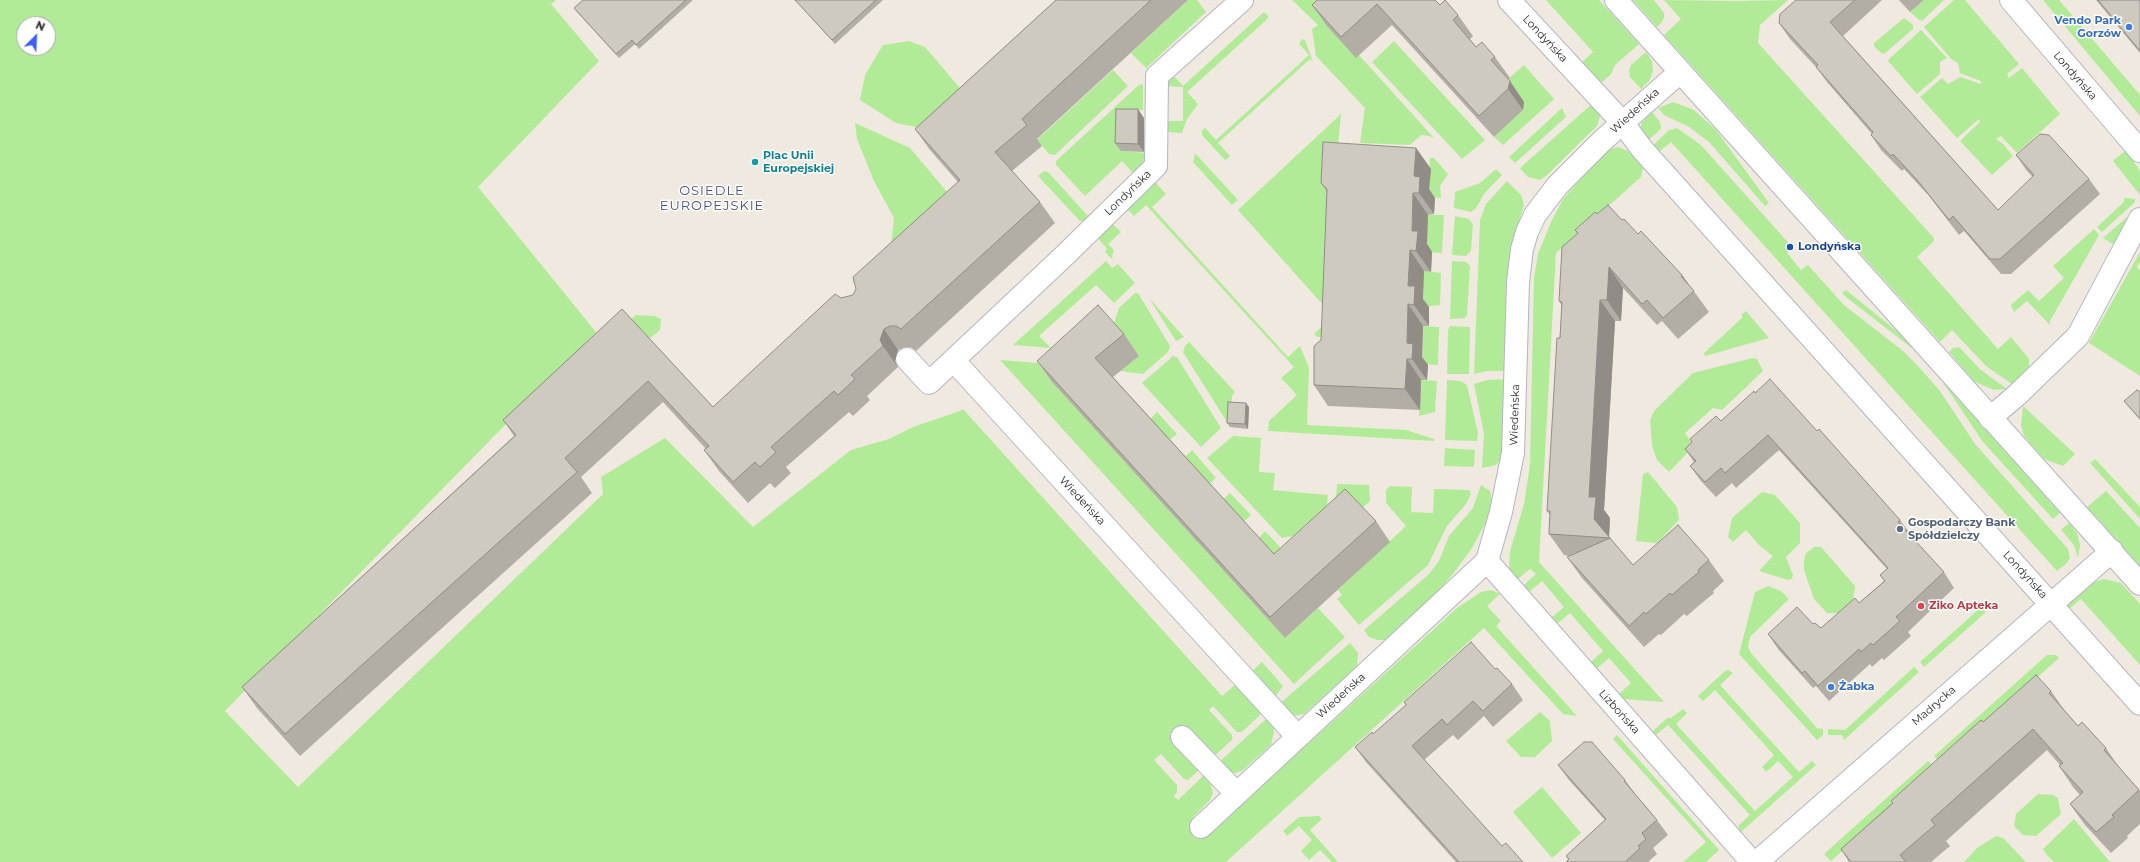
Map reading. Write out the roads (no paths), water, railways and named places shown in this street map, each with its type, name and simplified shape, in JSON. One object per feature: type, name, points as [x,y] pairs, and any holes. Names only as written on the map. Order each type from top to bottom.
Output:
[{"type":"street","name":"Londyńska","points":[[954,361],[1156,166],[1157,76],[1242,0]]},
{"type":"street","name":"Londyńska","points":[[1509,0],[1622,122],[1642,149],[2140,704]]},
{"type":"street","points":[[1616,0],[2140,584]]},
{"type":"street","name":"Londyńska","points":[[2011,0],[2140,151]]},
{"type":"street","name":"Wiedeńska","points":[[1201,827],[1297,736],[1487,562],[1501,512],[1514,449],[1518,282],[1522,249],[1535,215],[1557,186],[1622,122],[1680,72]]},
{"type":"street","points":[[1990,418],[2078,336],[2140,219]]},
{"type":"street","points":[[907,359],[929,383],[954,361]]},
{"type":"street","name":"Wiedeńska","points":[[954,361],[1297,736]]},
{"type":"street","name":"Madrycka","points":[[1757,862],[2112,551]]},
{"type":"street","name":"Lizbońska","points":[[1487,562],[1752,862]]},
{"type":"street","points":[[1182,737],[1236,793]]},
{"type":"place","name":"Vendo Park Gorzów","points":[[2129,27]]},
{"type":"place","name":"Plac Unii Europejskiej","points":[[755,162]]},
{"type":"place","name":"Londyńska","points":[[1790,247]]},
{"type":"place","name":"Gospodarczy Bank Spółdzielczy","points":[[1900,529]]},
{"type":"place","name":"Ziko Apteka","points":[[1921,606]]},
{"type":"place","name":"Żabka","points":[[1831,687]]},
{"type":"district","name":"OSIEDLE EUROPEJSKIE","points":[[712,198]]}]
